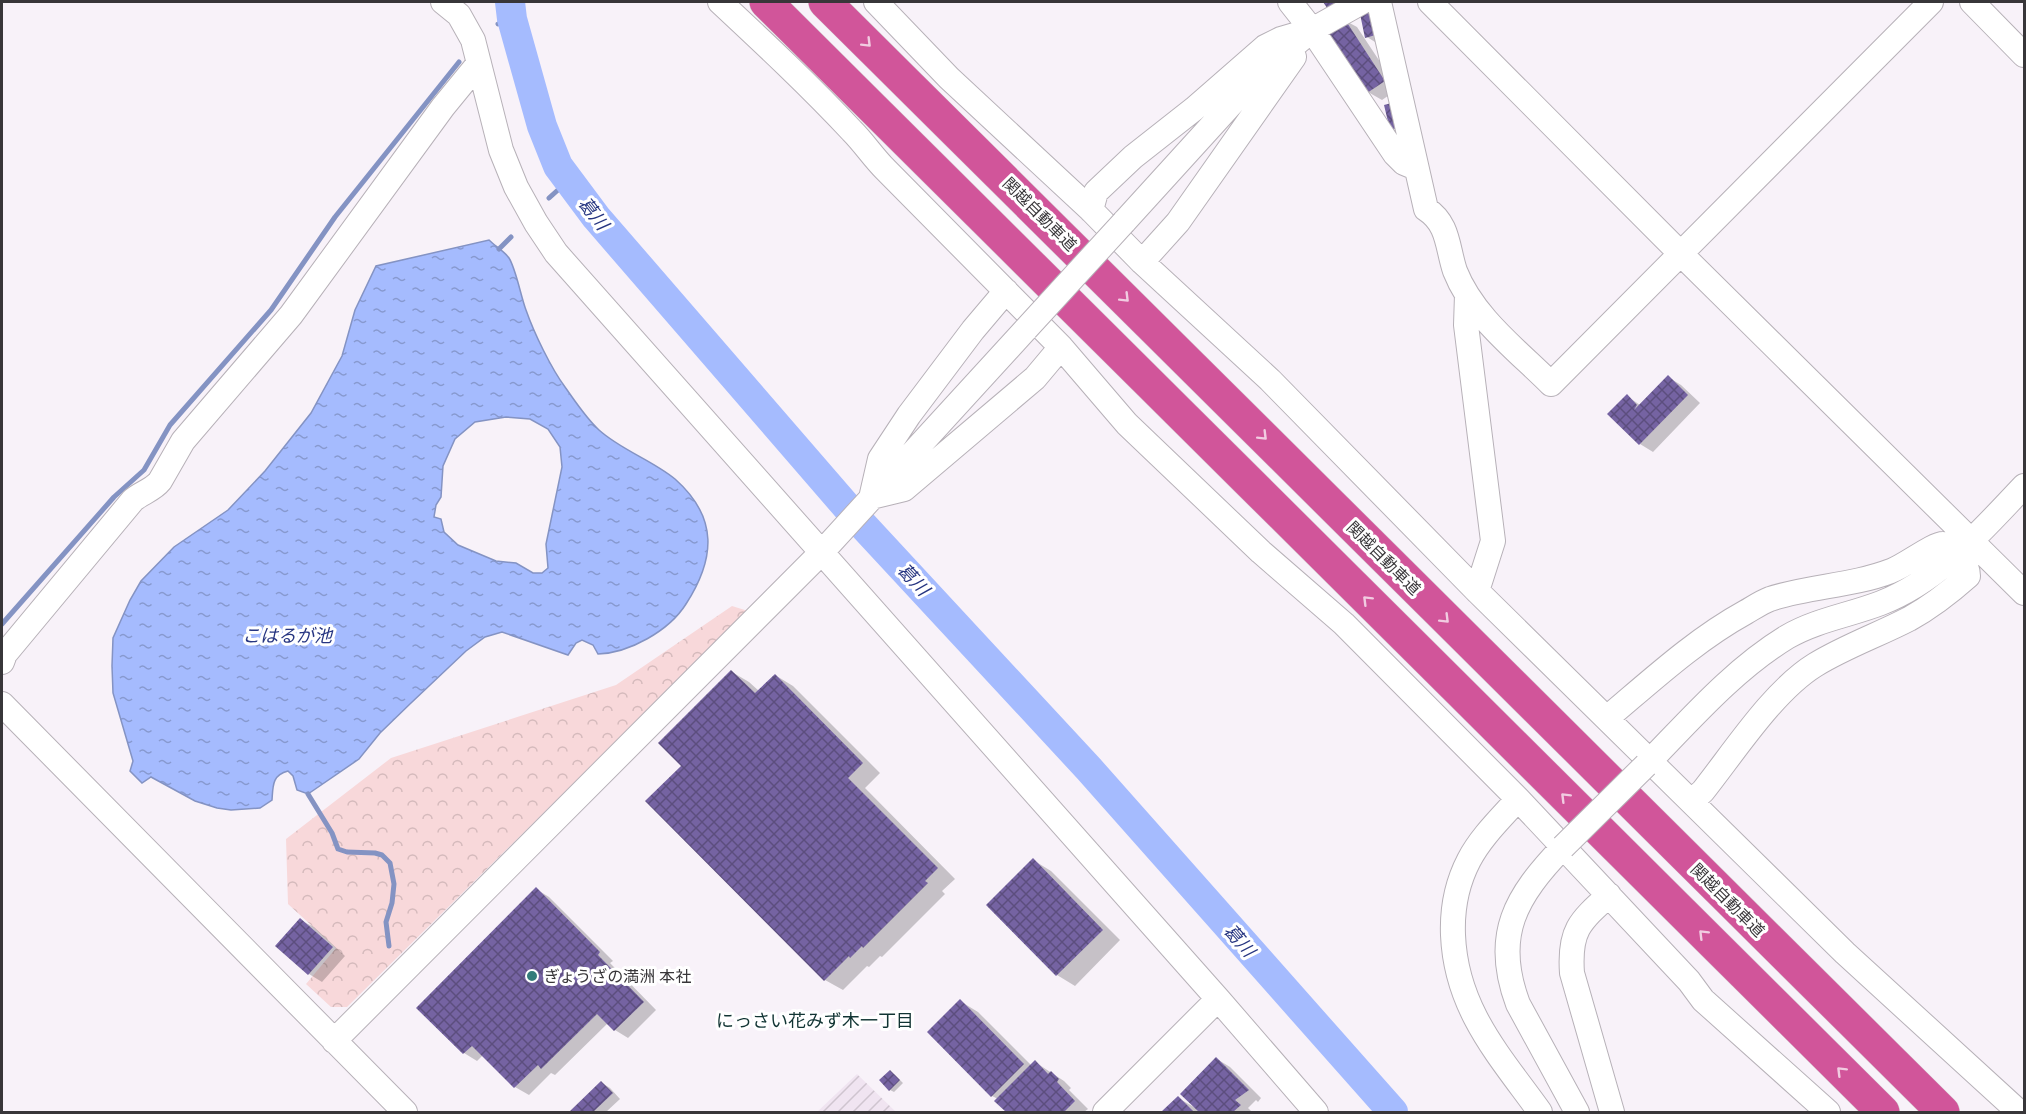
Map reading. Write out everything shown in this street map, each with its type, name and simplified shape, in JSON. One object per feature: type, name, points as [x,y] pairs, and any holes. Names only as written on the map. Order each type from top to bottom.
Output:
[{"type":"highway","points":[[766,2],[1883,1113]]},
{"type":"highway","name":"関越自動車道","points":[[825,2],[1943,1113]]},
{"type":"highway","points":[[1822,993],[1963,1113]]},
{"type":"street","points":[[443,2],[459,15],[468,28],[501,150],[516,187],[556,253],[827,545],[1316,1113]]},
{"type":"street","points":[[720,2],[809,86],[855,134],[873,158],[1061,347],[1127,424],[1262,552],[1344,624],[1518,799],[1689,981],[1703,1000],[1828,1113]]},
{"type":"street","points":[[876,2],[949,78],[1270,380],[1477,591],[1607,718],[1648,762],[1692,801],[1845,953],[2019,1113]]},
{"type":"street","points":[[1290,2],[1312,30],[1395,154],[1404,163],[1416,168]]},
{"type":"street","points":[[334,1041],[827,545],[1256,78],[1312,30],[1362,2]]},
{"type":"street","points":[[1379,2],[1426,209],[1437,216],[1456,271],[1467,295],[1479,312],[1551,384],[1931,2]]},
{"type":"street","points":[[1430,2],[1681,254],[1965,547],[2025,593]]},
{"type":"street","points":[[1972,2],[2025,55]]},
{"type":"street","points":[[1091,210],[1096,192],[1116,173],[1264,47],[1281,39],[1312,30]]},
{"type":"street","points":[[1142,262],[1178,222],[1312,30]]},
{"type":"street","points":[[2,662],[5,654],[133,500],[160,481],[183,441],[291,315],[443,107],[479,63]]},
{"type":"street","points":[[870,499],[880,459],[909,415],[973,330],[1006,291]]},
{"type":"street","points":[[1467,295],[1466,325],[1493,541],[1477,591]]},
{"type":"street","points":[[870,499],[904,489],[1035,378],[1061,347]]},
{"type":"street","points":[[1577,1113],[1512,989],[1508,961],[1510,929],[1520,900],[1529,884],[1728,682],[1769,649],[1809,627],[1881,603],[1929,578],[1965,547],[2025,486]]},
{"type":"street","points":[[1607,718],[1704,639],[1734,618],[1769,599],[1840,585],[1891,571],[1938,544],[1965,547]]},
{"type":"street","points":[[1692,801],[1703,791],[1773,702],[1796,679],[1821,661],[1910,618],[1968,576],[1965,547]]},
{"type":"street","points":[[2,704],[405,1113]]},
{"type":"street","points":[[1518,799],[1486,835],[1466,869],[1458,888],[1452,920],[1454,959],[1463,993],[1483,1033],[1540,1113]]},
{"type":"street","points":[[1609,895],[1583,919],[1574,938],[1571,952],[1572,974],[1612,1113]]},
{"type":"street","points":[[1105,1113],[1218,999]]},
{"type":"shaded area","points":[[857,1074],[896,1112],[817,1112]]},
{"type":"green space","points":[[732,606],[748,611],[347,1007],[331,1007],[306,984],[336,948],[288,904],[286,839],[391,758],[616,685]]},
{"type":"water","name":"こはるが池","points":[[489,240],[509,258],[526,310],[543,350],[581,409],[608,437],[675,479],[699,509],[708,539],[703,571],[696,587],[679,614],[659,631],[635,645],[610,653],[598,654],[593,645],[582,640],[576,643],[568,655],[502,632],[485,637],[466,651],[380,733],[359,759],[308,794],[297,790],[293,776],[288,771],[276,778],[272,800],[260,808],[231,810],[217,808],[195,801],[151,777],[142,783],[130,771],[133,761],[113,693],[113,638],[130,600],[141,581],[174,547],[228,510],[265,471],[311,413],[342,356],[355,310],[376,266]],"holes":[[[506,417],[530,419],[548,429],[560,447],[562,467],[546,544],[548,568],[542,573],[533,573],[516,563],[496,561],[458,545],[444,532],[441,519],[434,517],[436,505],[441,497],[443,466],[455,439],[475,422]]]},
{"type":"building","points":[[1323,2],[1343,2],[1330,12]]},
{"type":"building","points":[[1372,5],[1379,34],[1365,38],[1359,9]]},
{"type":"building","points":[[1344,18],[1385,81],[1367,93],[1326,30]]},
{"type":"building","points":[[1395,102],[1401,127],[1390,130],[1384,105]]},
{"type":"building","points":[[1668,375],[1688,395],[1639,445],[1607,414],[1627,394],[1637,405],[1634,410]]},
{"type":"building","points":[[731,670],[755,693],[775,674],[863,763],[848,778],[938,868],[925,881],[928,883],[863,948],[862,946],[850,958],[849,956],[824,981],[645,801],[681,766],[658,743]]},
{"type":"building","points":[[1033,858],[1103,930],[1056,976],[986,905]]},
{"type":"building","name":"ぎょうざの満洲 本社","points":[[536,887],[600,952],[598,955],[644,1002],[614,1031],[597,1014],[541,1069],[538,1065],[514,1088],[472,1046],[463,1054],[416,1008]]},
{"type":"building","points":[[300,918],[333,947],[308,975],[275,946]]},
{"type":"building","points":[[960,999],[1024,1064],[991,1097],[927,1032]]},
{"type":"building","points":[[1216,1057],[1249,1090],[1235,1100],[1241,1105],[1233,1112],[1199,1112],[1180,1094]]},
{"type":"building","points":[[1035,1060],[1048,1074],[1051,1071],[1059,1079],[1057,1082],[1075,1101],[1064,1112],[1006,1112],[994,1101]]},
{"type":"building","points":[[890,1070],[900,1080],[889,1091],[879,1080]]},
{"type":"building","points":[[601,1081],[613,1093],[593,1112],[569,1112]]},
{"type":"building","points":[[1178,1096],[1194,1112],[1161,1112]]},
{"type":"waterway","name":"葛川","points":[[510,2],[512,19],[542,126],[558,166],[596,217],[859,521],[1089,769],[1393,1112]]},
{"type":"waterway","points":[[498,24],[512,19]]},
{"type":"waterway","points":[[2,624],[114,497],[144,470],[170,425],[271,310],[335,217],[459,62]]},
{"type":"waterway","points":[[549,198],[569,180]]},
{"type":"waterway","points":[[499,249],[511,237]]},
{"type":"waterway","points":[[308,794],[332,833],[338,849],[347,852],[375,853],[382,855],[390,863],[394,884],[392,903],[386,922],[389,946]]},
{"type":"place","name":"ぎょうざの満洲 本社","points":[[532,976]]},
{"type":"district","name":"にっさい花みず木一丁目","points":[[815,1020]]}]
